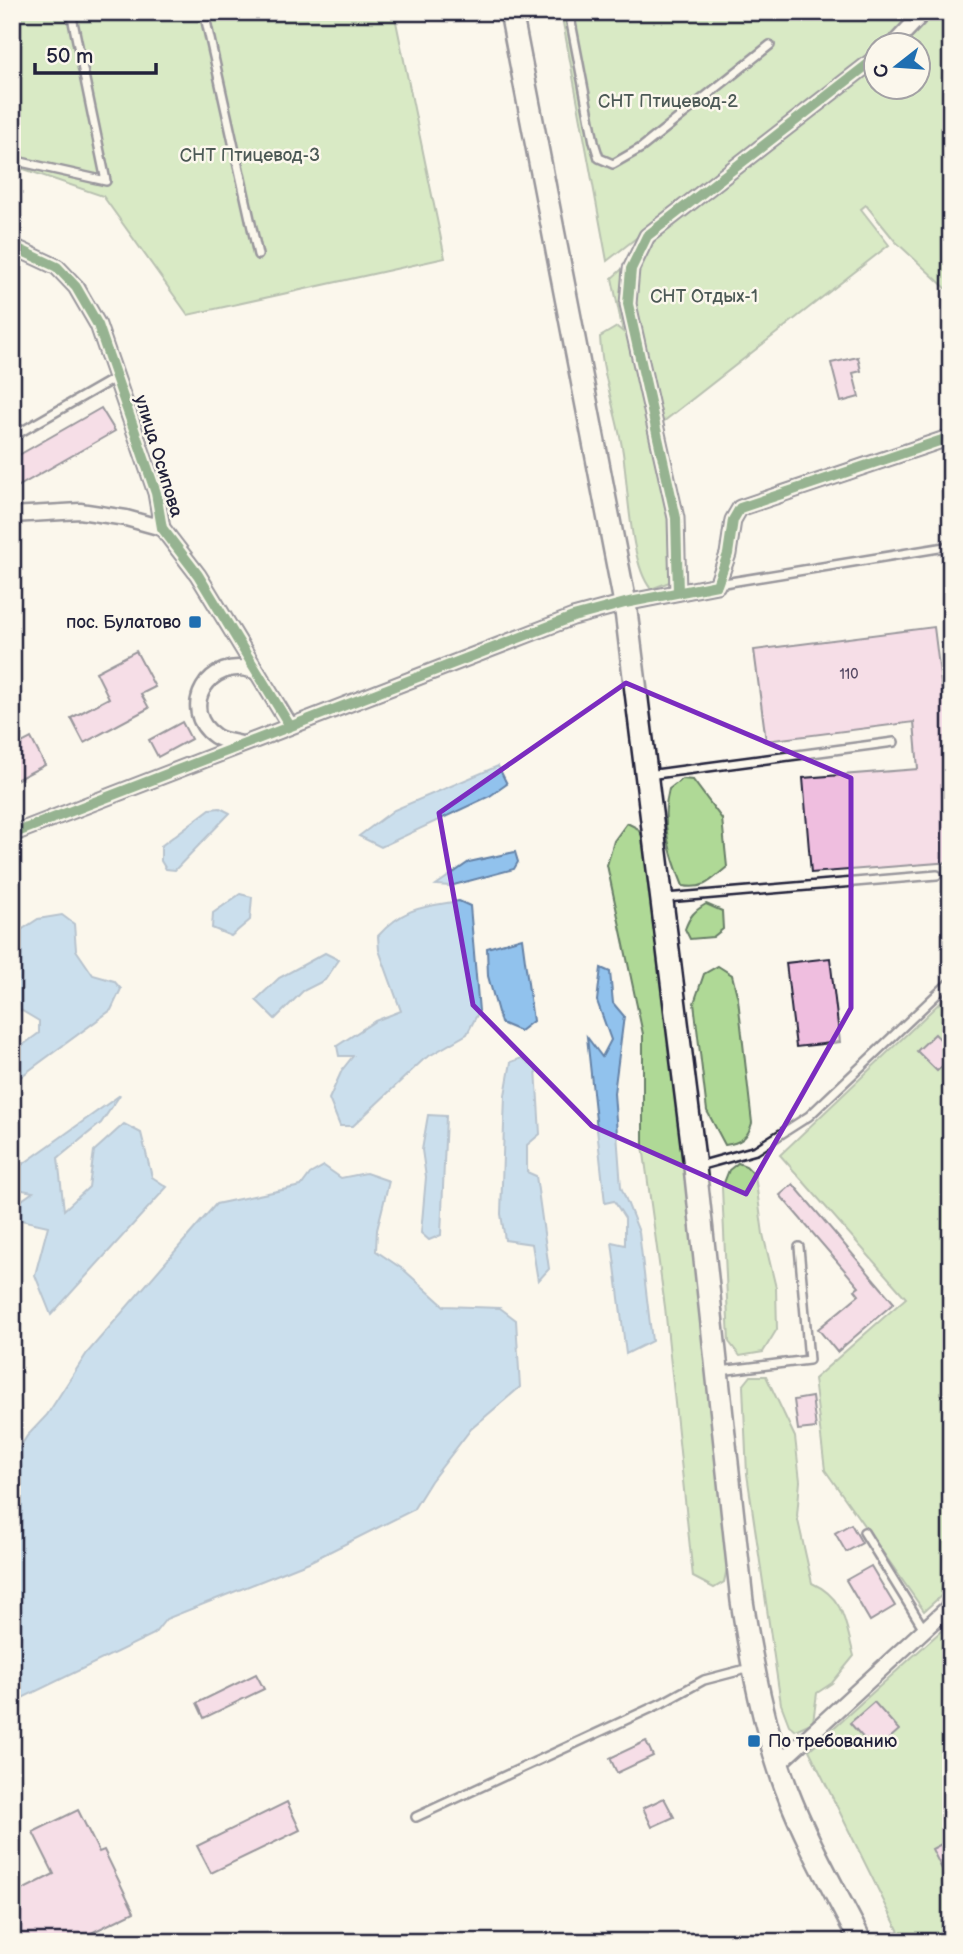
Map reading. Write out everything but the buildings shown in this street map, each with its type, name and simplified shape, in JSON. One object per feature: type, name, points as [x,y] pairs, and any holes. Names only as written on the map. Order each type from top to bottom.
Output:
[{"type":"main road","points":[[512,12],[625,603],[695,1167],[716,1371],[753,1667],[778,1764],[803,1830],[861,1942]]},
{"type":"street","points":[[905,32],[924,12]]},
{"type":"street","points":[[678,592],[676,519],[628,304],[631,269],[648,236],[862,69]]},
{"type":"street","name":"улица Осипова","points":[[12,246],[57,267],[76,287],[98,325],[156,494],[162,528],[198,575],[254,671],[290,726]]},
{"type":"street","points":[[12,834],[573,617],[625,603],[717,585],[728,554],[733,520],[740,508],[951,436]]},
{"type":"street","name":"улица Осипова","points":[[12,514],[80,511],[126,518],[162,528]]},
{"type":"street","points":[[241,744],[216,737],[202,721],[198,701],[206,681],[223,669],[241,667],[254,671]]},
{"type":"street","points":[[778,1764],[951,1605]]},
{"type":"lane","points":[[12,160],[106,181],[71,12]]},
{"type":"lane","points":[[204,12],[258,255]]},
{"type":"lane","points":[[569,12],[594,142],[600,158],[612,163],[642,148],[770,45]]},
{"type":"lane","points":[[12,437],[115,377]]},
{"type":"lane","points":[[717,585],[951,546]]},
{"type":"lane","points":[[647,775],[894,742]]},
{"type":"lane","points":[[662,898],[937,875]]},
{"type":"lane","points":[[695,1167],[756,1150],[808,1116],[951,981]]},
{"type":"lane","points":[[716,1371],[809,1360],[799,1247]]},
{"type":"lane","points":[[864,1532],[923,1629]]},
{"type":"lane","points":[[416,1817],[662,1703],[704,1680],[753,1667]]},
{"type":"highlighted area","points":[[626,683],[851,778],[851,1008],[746,1194],[592,1126],[473,1005],[439,813]]},
{"type":"green space","name":"СНТ Птицевод-3","points":[[12,12],[394,12],[445,258],[188,315],[103,196],[12,165]]},
{"type":"green space","name":"СНТ Птицевод-2","points":[[561,12],[915,12],[896,32],[862,32],[862,60],[607,261]]},
{"type":"green space","name":"СНТ Отдых-1","points":[[934,12],[951,12],[951,293],[895,241],[866,205],[861,209],[889,245],[649,433],[670,525],[672,581],[651,589],[644,578],[634,544],[623,453],[601,352],[600,337],[617,327],[623,332],[612,278],[652,242],[862,77],[862,102],[932,102],[932,32],[915,32]]},
{"type":"green space","points":[[682,779],[693,780],[722,819],[727,867],[707,883],[697,887],[683,886],[670,850],[666,826],[669,789]]},
{"type":"green space","points":[[627,823],[637,828],[648,845],[673,1042],[729,1559],[724,1582],[714,1588],[693,1577],[665,1307],[643,1146],[643,1034],[607,865],[614,841]]},
{"type":"green space","points":[[706,904],[722,911],[723,929],[713,937],[690,939],[685,929],[687,924],[693,914]]},
{"type":"green space","points":[[718,966],[732,975],[738,999],[752,1123],[743,1139],[725,1145],[707,1111],[694,1003],[704,974]]},
{"type":"green space","points":[[951,992],[951,1587],[924,1611],[825,1470],[814,1379],[906,1298],[780,1155]]},
{"type":"green space","points":[[738,1163],[746,1166],[755,1175],[763,1234],[776,1288],[777,1329],[763,1352],[740,1356],[729,1342],[722,1188],[729,1170]]},
{"type":"green space","points":[[751,1376],[766,1376],[795,1437],[800,1481],[797,1516],[812,1583],[823,1589],[837,1604],[854,1656],[832,1683],[817,1693],[813,1722],[795,1730],[789,1725],[781,1704],[747,1474],[743,1386]]},
{"type":"green space","points":[[951,1622],[951,1942],[904,1942],[809,1750]]},
{"type":"water","points":[[498,766],[507,784],[490,796],[381,847],[359,836],[394,810]]},
{"type":"water","points":[[220,808],[230,813],[175,870],[166,869],[161,861],[161,846],[210,809]]},
{"type":"water","points":[[515,852],[518,862],[514,869],[450,886],[436,885],[469,862]]},
{"type":"water","points":[[240,894],[252,897],[250,920],[231,936],[212,928],[213,913]]},
{"type":"water","points":[[459,901],[470,906],[479,1011],[467,1034],[424,1059],[353,1126],[340,1126],[329,1099],[342,1070],[353,1056],[339,1056],[337,1046],[375,1021],[401,1011],[379,950],[378,936],[387,926],[415,910]]},
{"type":"water","points":[[62,915],[74,924],[76,950],[93,975],[114,981],[121,989],[111,1010],[12,1083],[12,1053],[39,1033],[39,1021],[19,1009],[12,991],[12,936],[38,919]]},
{"type":"water","points":[[522,938],[533,1021],[520,1031],[501,1023],[488,976],[487,948]]},
{"type":"water","points":[[325,953],[339,960],[325,980],[303,991],[275,1019],[256,1000],[279,978]]},
{"type":"water","points":[[601,968],[610,972],[613,1003],[624,1016],[614,1093],[621,1187],[639,1232],[652,1341],[626,1354],[612,1242],[625,1245],[625,1218],[614,1201],[605,1203],[587,1037],[602,1057],[611,1040],[597,1001]]},
{"type":"water","points":[[522,1058],[536,1068],[540,1134],[527,1145],[527,1172],[536,1176],[549,1269],[538,1281],[532,1244],[505,1240],[501,1214],[505,1095],[511,1062]]},
{"type":"water","points":[[120,1095],[101,1123],[58,1158],[64,1210],[89,1187],[94,1151],[124,1124],[141,1133],[152,1177],[167,1187],[51,1315],[35,1275],[48,1226],[12,1218],[12,1207],[33,1192],[12,1188],[12,1172]]},
{"type":"water","points":[[428,1115],[446,1116],[441,1235],[429,1240],[421,1233],[426,1177],[422,1150]]},
{"type":"water","points":[[324,1166],[341,1178],[366,1173],[389,1181],[377,1230],[376,1251],[404,1270],[444,1306],[500,1308],[516,1320],[520,1387],[471,1429],[431,1481],[413,1510],[309,1562],[166,1619],[154,1634],[12,1703],[12,1460],[27,1436],[47,1415],[87,1353],[216,1204],[301,1186],[310,1174]]},
{"type":"cycle path","points":[[678,592],[676,518],[628,304],[631,269],[647,236],[862,69]]},
{"type":"cycle path","points":[[12,246],[57,267],[76,287],[98,325],[156,493],[162,528],[198,575],[290,726]]},
{"type":"cycle path","points":[[12,834],[573,617],[625,603],[717,585],[728,554],[733,520],[740,508],[951,437]]},
{"type":"place","name":"пос. Булатово","points":[[195,622]]},
{"type":"place","name":"По требованию","points":[[754,1741]]}]
